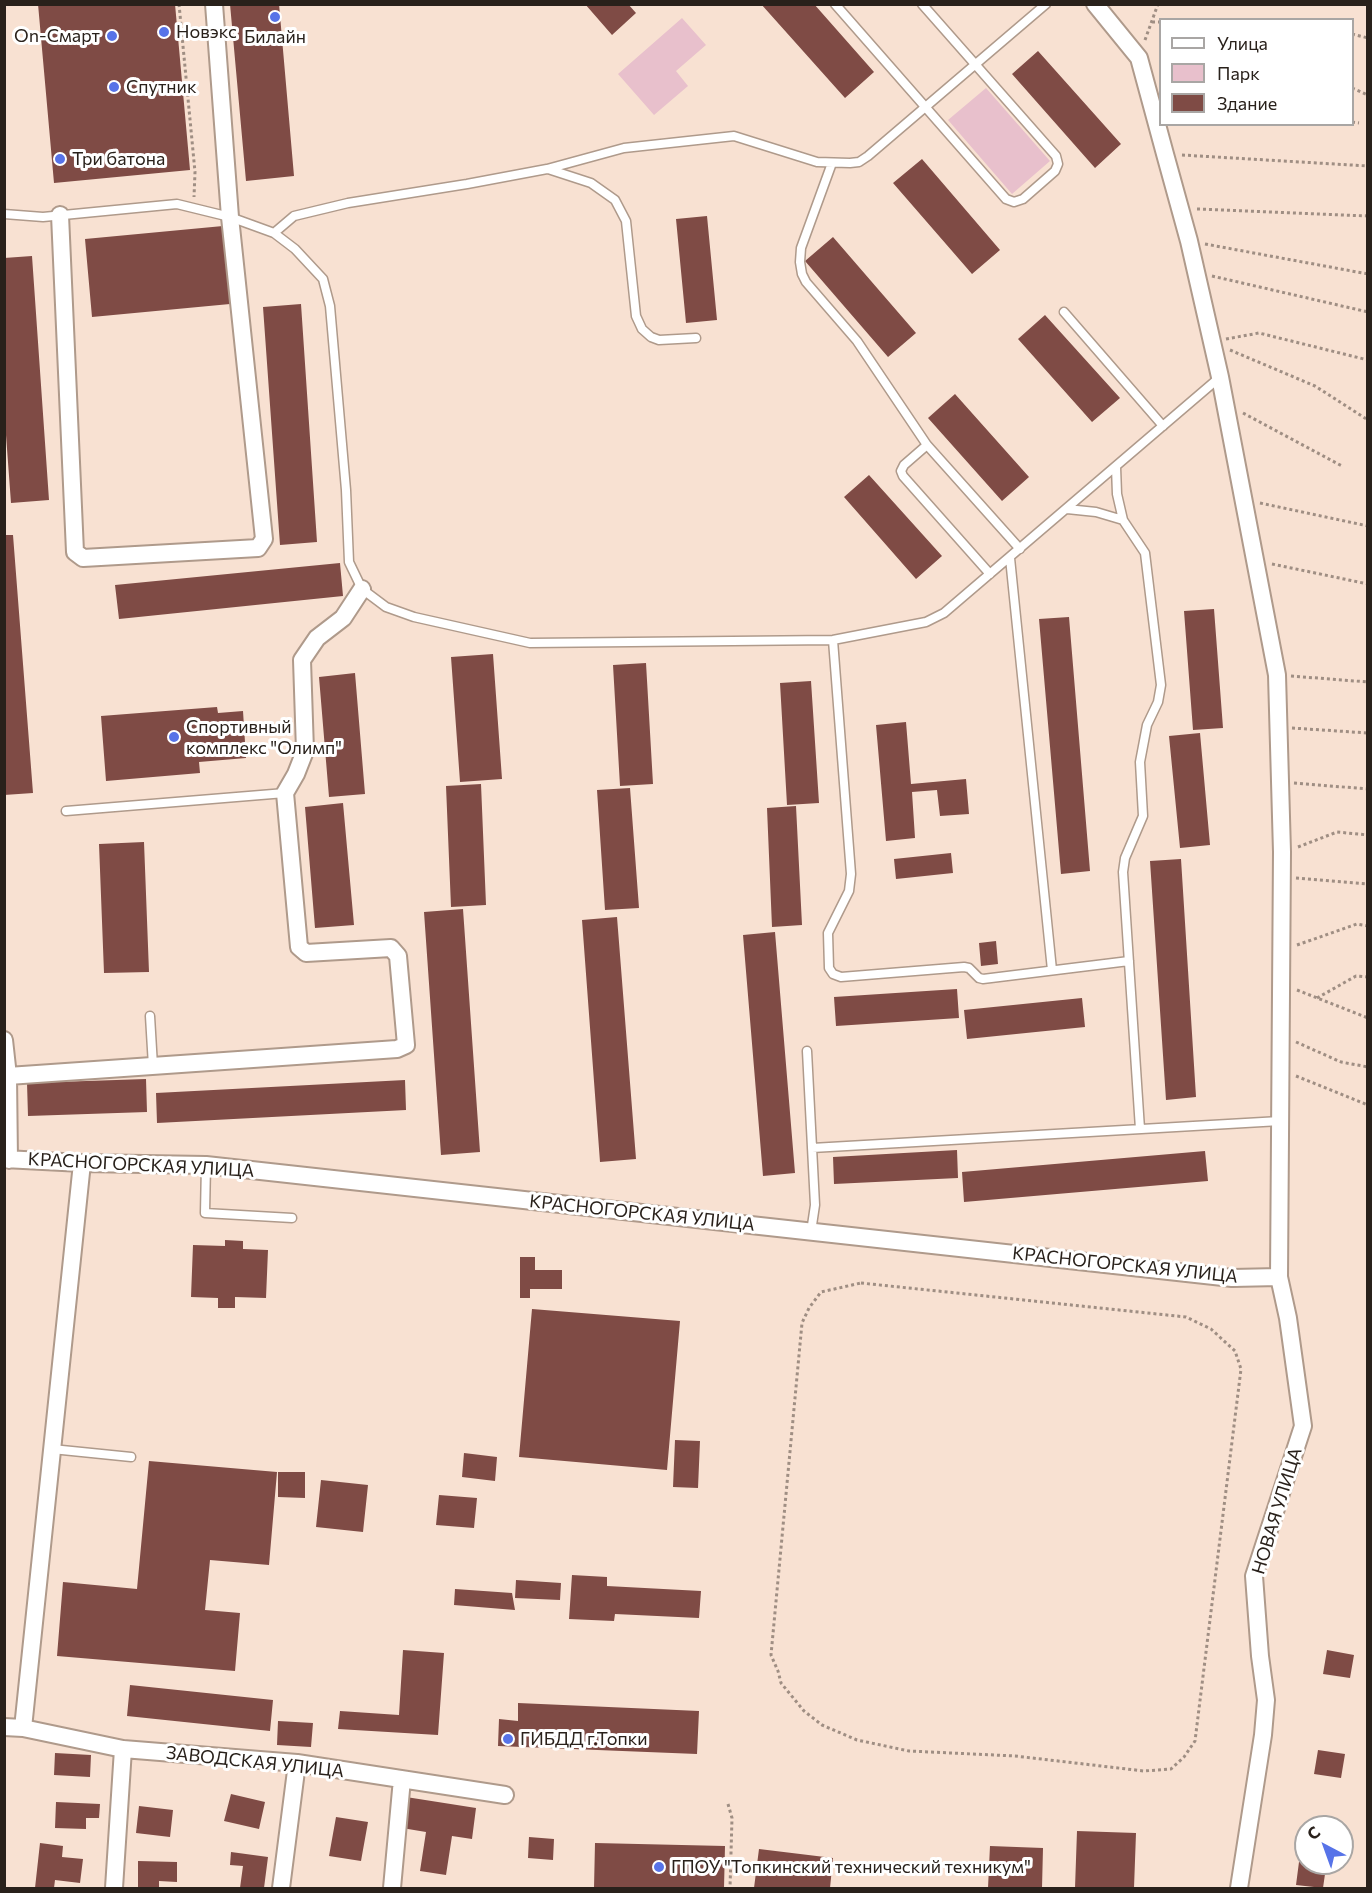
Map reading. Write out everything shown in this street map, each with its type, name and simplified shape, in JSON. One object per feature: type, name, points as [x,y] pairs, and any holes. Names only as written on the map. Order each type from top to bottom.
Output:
[{"type":"street","points":[[60,215],[75,552],[83,558],[258,548],[264,539],[230,217],[214,4]]},
{"type":"street","points":[[1095,4],[1139,58]]},
{"type":"street","name":"НОВАЯ УЛИЦА","points":[[1139,58],[1196,272],[1220,377],[1277,675],[1282,852],[1279,1277],[1288,1318],[1303,1426],[1254,1576],[1266,1701],[1263,1735],[1239,1888]]},
{"type":"street","points":[[8,1076],[397,1050],[406,1045],[398,956],[391,948],[306,953],[299,947],[285,793],[305,751],[302,660],[317,638],[343,618],[362,590]]},
{"type":"street","points":[[4,1040],[8,1076],[7,1160]]},
{"type":"street","name":"КРАСНОГОРСКАЯ УЛИЦА","points":[[7,1160],[206,1165],[1232,1278],[1279,1277]]},
{"type":"street","points":[[23,1728],[82,1163]]},
{"type":"street","name":"ЗАВОДСКАЯ УЛИЦА","points":[[4,1727],[23,1728],[123,1749],[297,1763],[505,1796]]},
{"type":"street","points":[[114,1888],[123,1749]]},
{"type":"street","points":[[281,1888],[297,1763]]},
{"type":"street","points":[[392,1888],[402,1779]]},
{"type":"lane","points":[[835,4],[1006,199],[1014,202],[1023,200],[1054,171],[1058,164],[1056,156],[922,4]]},
{"type":"lane","points":[[274,234],[294,216],[348,203],[548,169],[624,148],[734,136],[817,162],[850,164],[868,156],[1046,4]]},
{"type":"lane","points":[[832,163],[801,248],[802,274],[806,282],[857,341],[927,445],[1020,549]]},
{"type":"lane","points":[[548,169],[591,183],[615,201],[626,221],[636,316],[642,329],[651,337],[660,340],[696,338]]},
{"type":"lane","points":[[4,213],[43,217],[177,204],[230,217],[274,234],[295,249],[323,279],[330,306],[346,490],[349,562],[362,590],[386,607],[414,617],[530,643],[833,640],[926,622],[944,614],[1220,377]]},
{"type":"lane","points":[[1064,312],[1163,426]]},
{"type":"lane","points":[[927,445],[904,465],[901,471],[903,476],[990,574]]},
{"type":"lane","points":[[1116,467],[1117,494],[1123,520],[1145,553],[1161,684],[1158,702],[1147,725],[1140,762],[1143,816],[1123,865],[1140,1129]]},
{"type":"lane","points":[[1067,509],[1096,512],[1123,520]]},
{"type":"lane","points":[[1010,558],[1052,970]]},
{"type":"lane","points":[[833,640],[851,882],[828,933],[829,968],[833,974],[841,977],[964,967],[969,968],[983,979],[1129,961]]},
{"type":"lane","points":[[66,811],[285,793]]},
{"type":"lane","points":[[150,1016],[153,1065]]},
{"type":"lane","points":[[807,1050],[815,1205],[811,1232]]},
{"type":"lane","points":[[812,1148],[1280,1121]]},
{"type":"lane","points":[[206,1165],[205,1212],[292,1218]]},
{"type":"lane","points":[[52,1449],[131,1457]]},
{"type":"path","points":[[179,4],[195,172],[194,208]]},
{"type":"path","points":[[1139,58],[1158,4]]},
{"type":"path","points":[[1152,22],[1159,22]]},
{"type":"path","points":[[1354,88],[1368,95]]},
{"type":"path","points":[[1354,122],[1359,123]]},
{"type":"path","points":[[1165,154],[1368,166]]},
{"type":"path","points":[[1180,209],[1368,216]]},
{"type":"path","points":[[1188,241],[1368,274]]},
{"type":"path","points":[[1196,272],[1368,312]]},
{"type":"path","points":[[1212,342],[1259,333],[1368,360]]},
{"type":"path","points":[[1212,342],[1315,386],[1368,420]]},
{"type":"path","points":[[1225,403],[1342,466]]},
{"type":"path","points":[[1244,500],[1368,526]]},
{"type":"path","points":[[1255,561],[1368,584]]},
{"type":"path","points":[[1277,675],[1368,682]]},
{"type":"path","points":[[1279,728],[1368,733]]},
{"type":"path","points":[[1280,782],[1368,789]]},
{"type":"path","points":[[1282,852],[1337,832],[1368,835]]},
{"type":"path","points":[[1282,877],[1368,884]]},
{"type":"path","points":[[1281,951],[1357,924],[1368,926]]},
{"type":"path","points":[[1317,998],[1356,976],[1368,977]]},
{"type":"path","points":[[1281,983],[1368,1018]]},
{"type":"path","points":[[1281,1035],[1341,1062],[1368,1067]]},
{"type":"path","points":[[1280,1069],[1368,1105]]},
{"type":"path","points":[[861,1283],[1186,1317],[1211,1329],[1235,1351],[1240,1369],[1195,1741],[1184,1757],[1171,1769],[1144,1771],[1015,1756],[909,1750],[856,1740],[822,1725],[804,1711],[793,1698],[781,1683],[771,1655],[802,1323],[809,1308],[821,1292],[861,1283]]},
{"type":"path","points":[[728,1804],[732,1818],[730,1888]]},
{"type":"green space","points":[[682,18],[706,45],[676,71],[688,86],[654,115],[618,74]]},
{"type":"green space","points":[[986,88],[1050,161],[1012,194],[948,120]]},
{"type":"building","name":"Спутник","points":[[38,4],[175,4],[190,170],[54,183]]},
{"type":"building","points":[[230,4],[279,4],[294,176],[246,181]]},
{"type":"building","points":[[585,4],[628,4],[636,13],[612,35]]},
{"type":"building","points":[[761,4],[814,4],[874,72],[845,98]]},
{"type":"building","points":[[1038,51],[1121,144],[1095,168],[1012,74]]},
{"type":"building","points":[[922,159],[1000,250],[972,274],[893,183]]},
{"type":"building","points":[[707,216],[717,320],[686,323],[676,219]]},
{"type":"building","points":[[223,226],[230,304],[92,317],[85,239]]},
{"type":"building","points":[[833,237],[916,333],[888,357],[805,261]]},
{"type":"building","points":[[32,256],[49,500],[11,503],[4,408],[4,258]]},
{"type":"building","points":[[301,304],[317,542],[280,545],[263,307]]},
{"type":"building","points":[[1045,315],[1120,398],[1092,422],[1018,339]]},
{"type":"building","points":[[955,394],[1029,477],[1002,501],[928,418]]},
{"type":"building","points":[[869,475],[942,556],[916,579],[844,497]]},
{"type":"building","points":[[4,535],[13,535],[33,793],[4,795]]},
{"type":"building","points":[[340,563],[343,596],[119,619],[115,585]]},
{"type":"building","points":[[1214,609],[1223,728],[1193,730],[1184,611]]},
{"type":"building","points":[[1069,617],[1090,871],[1061,874],[1039,619]]},
{"type":"building","points":[[493,654],[502,779],[460,782],[451,657]]},
{"type":"building","points":[[646,663],[653,784],[620,786],[613,665]]},
{"type":"building","points":[[355,673],[365,794],[329,797],[319,677]]},
{"type":"building","points":[[811,681],[819,803],[787,805],[780,683]]},
{"type":"building","name":"Спортивный комплекс \"Олимп\"","points":[[217,707],[218,713],[243,711],[246,758],[199,762],[200,773],[106,781],[101,716]]},
{"type":"building","points":[[906,722],[911,784],[966,779],[969,814],[940,816],[937,790],[912,792],[915,838],[886,841],[876,725]]},
{"type":"building","points":[[1200,733],[1210,845],[1180,848],[1169,736]]},
{"type":"building","points":[[481,784],[486,905],[451,907],[446,786]]},
{"type":"building","points":[[630,788],[639,908],[605,910],[597,790]]},
{"type":"building","points":[[343,803],[354,925],[315,928],[305,807]]},
{"type":"building","points":[[796,806],[802,925],[772,927],[767,808]]},
{"type":"building","points":[[144,842],[149,972],[104,973],[99,844]]},
{"type":"building","points":[[951,853],[953,873],[896,879],[894,859]]},
{"type":"building","points":[[1181,859],[1196,1097],[1166,1100],[1150,861]]},
{"type":"building","points":[[463,909],[480,1152],[441,1155],[424,912]]},
{"type":"building","points":[[617,917],[636,1159],[600,1162],[582,920]]},
{"type":"building","points":[[775,932],[795,1173],[763,1176],[743,935]]},
{"type":"building","points":[[996,941],[998,964],[981,966],[979,943]]},
{"type":"building","points":[[957,989],[959,1018],[836,1026],[834,997]]},
{"type":"building","points":[[1082,998],[1085,1027],[967,1039],[964,1010]]},
{"type":"building","points":[[146,1079],[147,1112],[28,1116],[27,1083]]},
{"type":"building","points":[[405,1080],[406,1110],[157,1123],[156,1093]]},
{"type":"building","points":[[957,1150],[958,1178],[834,1184],[833,1157]]},
{"type":"building","points":[[1205,1151],[1208,1181],[964,1202],[962,1172]]},
{"type":"building","points":[[225,1240],[243,1241],[243,1249],[268,1250],[266,1298],[235,1297],[235,1308],[218,1308],[218,1298],[191,1297],[193,1245],[225,1246]]},
{"type":"building","points":[[520,1257],[535,1257],[535,1270],[562,1270],[562,1289],[530,1289],[530,1298],[520,1298]]},
{"type":"building","points":[[532,1309],[680,1321],[667,1470],[519,1457]]},
{"type":"building","points":[[675,1440],[700,1441],[698,1488],[673,1487]]},
{"type":"building","points":[[464,1453],[497,1457],[495,1481],[462,1477]]},
{"type":"building","points":[[149,1461],[277,1472],[269,1565],[210,1560],[205,1610],[240,1613],[235,1671],[57,1656],[63,1582],[137,1589]]},
{"type":"building","points":[[278,1472],[305,1472],[305,1498],[278,1497]]},
{"type":"building","points":[[321,1480],[368,1485],[363,1532],[316,1527]]},
{"type":"building","points":[[439,1495],[477,1498],[474,1528],[436,1525]]},
{"type":"building","points":[[572,1575],[607,1577],[607,1586],[701,1591],[699,1618],[615,1614],[614,1621],[569,1619]]},
{"type":"building","points":[[516,1580],[561,1583],[560,1600],[515,1598]]},
{"type":"building","points":[[455,1589],[512,1593],[515,1610],[454,1605]]},
{"type":"building","points":[[403,1650],[444,1653],[438,1735],[338,1729],[340,1711],[399,1715]]},
{"type":"building","points":[[1327,1650],[1354,1655],[1350,1678],[1323,1674]]},
{"type":"building","points":[[130,1685],[273,1700],[270,1731],[127,1716]]},
{"type":"building","points":[[518,1703],[699,1711],[697,1754],[498,1746],[499,1719],[518,1721]]},
{"type":"building","points":[[278,1721],[313,1723],[311,1747],[277,1745]]},
{"type":"building","points":[[1318,1750],[1345,1754],[1341,1778],[1314,1774]]},
{"type":"building","points":[[55,1753],[91,1755],[90,1777],[54,1775]]},
{"type":"building","points":[[231,1794],[265,1802],[259,1829],[224,1821]]},
{"type":"building","points":[[406,1797],[476,1808],[472,1839],[452,1836],[446,1875],[420,1871],[426,1832],[402,1828]]},
{"type":"building","points":[[56,1802],[100,1804],[99,1818],[86,1818],[86,1829],[55,1828]]},
{"type":"building","points":[[139,1806],[173,1810],[170,1837],[136,1833]]},
{"type":"building","points":[[336,1817],[368,1822],[361,1861],[329,1856]]},
{"type":"building","points":[[1077,1831],[1136,1833],[1134,1888],[1075,1888]]},
{"type":"building","points":[[529,1837],[554,1839],[553,1860],[528,1858]]},
{"type":"building","points":[[40,1843],[63,1846],[62,1857],[83,1859],[80,1883],[55,1880],[54,1888],[35,1888]]},
{"type":"building","name":"ГПОУ \"Топкинский технический техникум\"","points":[[595,1843],[725,1846],[724,1888],[594,1888]]},
{"type":"building","points":[[990,1846],[1043,1848],[1042,1888],[988,1888]]},
{"type":"building","name":"ГПОУ \"Топкинский технический техникум\"","points":[[759,1849],[833,1858],[830,1888],[754,1888]]},
{"type":"building","points":[[231,1852],[268,1857],[264,1888],[240,1888],[243,1866],[230,1865]]},
{"type":"building","points":[[138,1861],[177,1862],[177,1882],[159,1881],[159,1888],[138,1888]]},
{"type":"building","points":[[1297,1875],[1325,1875],[1323,1888],[1296,1885]]},
{"type":"place","name":"Билайн","points":[[275,17]]},
{"type":"place","name":"Новэкс","points":[[164,32]]},
{"type":"place","name":"On-Смарт","points":[[112,36]]},
{"type":"place","name":"Спутник","points":[[114,87]]},
{"type":"place","name":"Три батона","points":[[60,159]]},
{"type":"place","name":"Спортивный комплекс \"Олимп\"","points":[[174,737]]},
{"type":"place","name":"ГИБДД г.Топки","points":[[508,1739]]},
{"type":"place","name":"ГПОУ \"Топкинский технический техникум\"","points":[[659,1867]]}]
